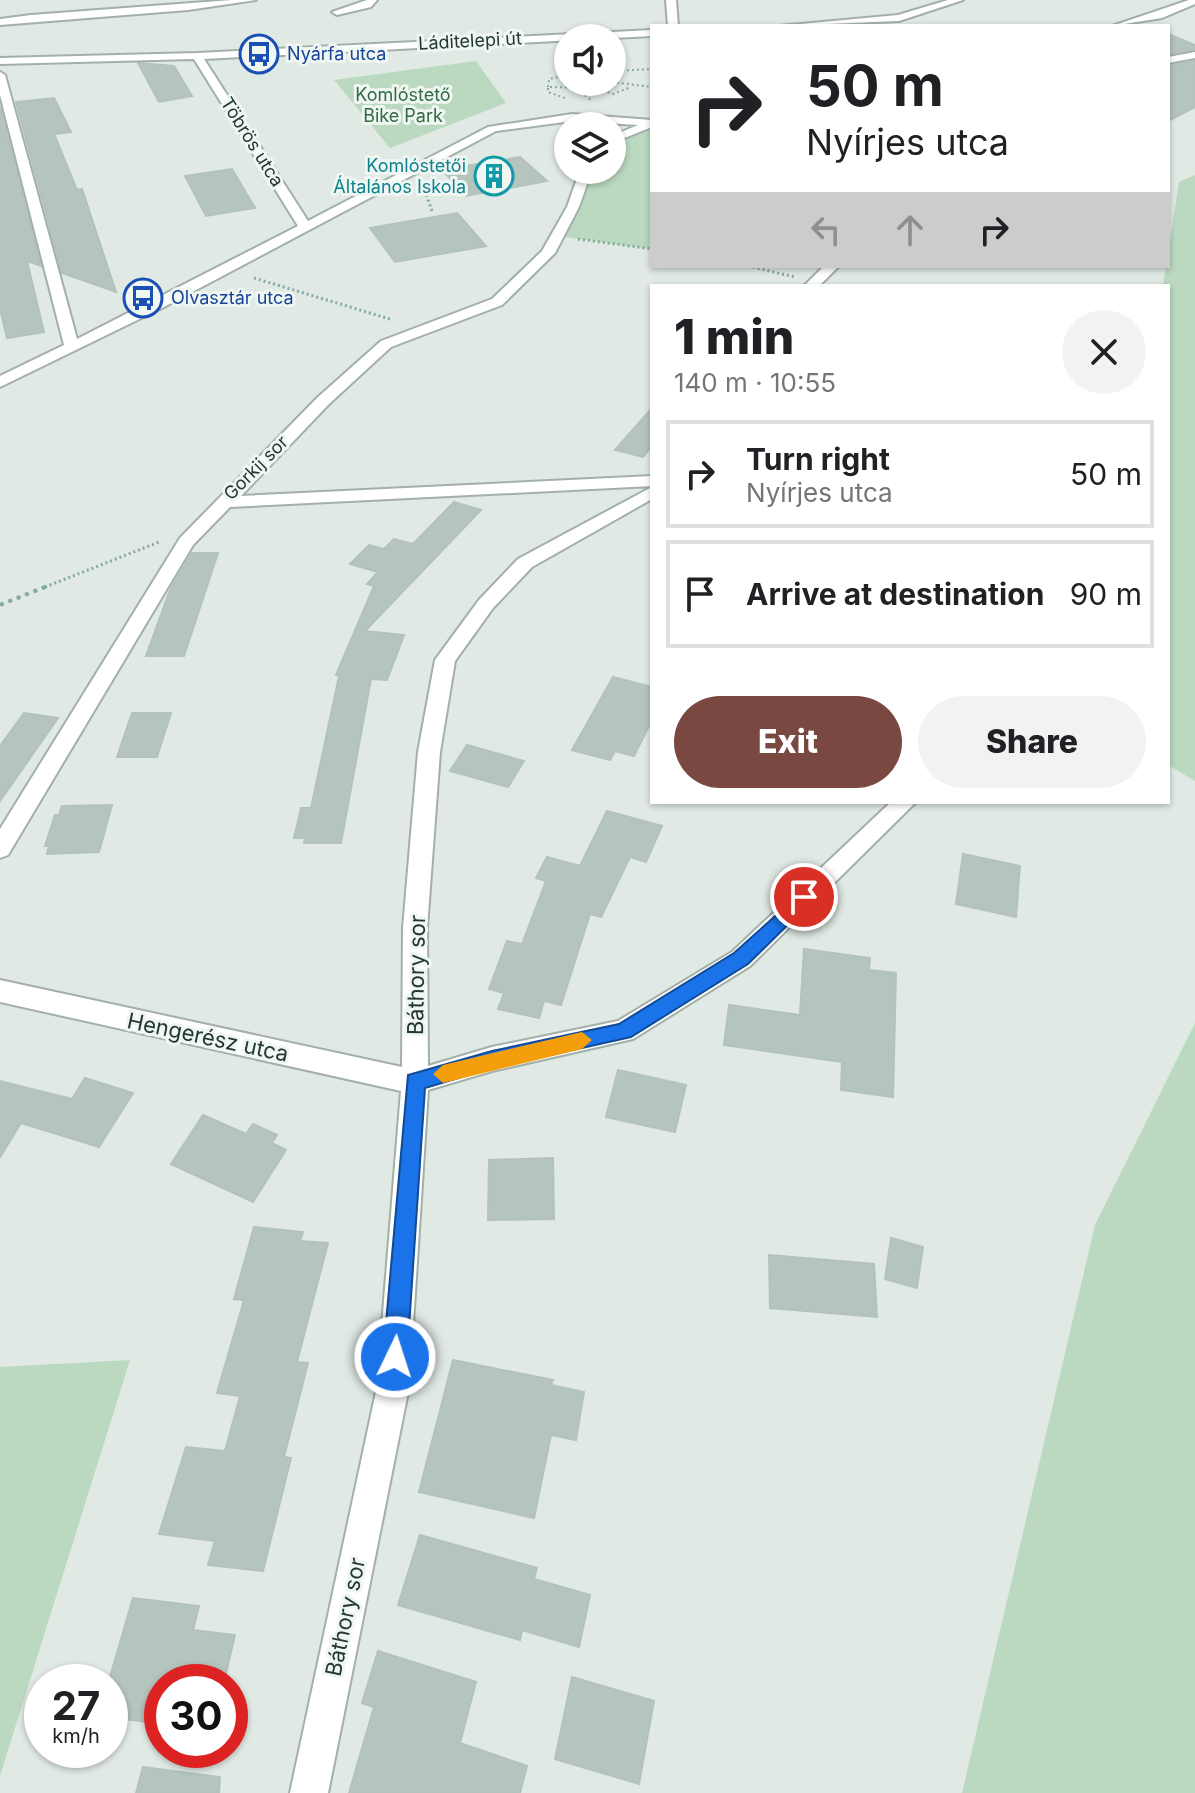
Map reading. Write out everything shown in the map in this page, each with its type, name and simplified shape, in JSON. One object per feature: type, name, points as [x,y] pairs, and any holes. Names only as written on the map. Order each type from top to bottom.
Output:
[{"type":"street","points":[[0,22],[70,13],[213,6],[251,0]]},
{"type":"street","points":[[337,12],[368,5],[372,0]]},
{"type":"street","points":[[671,0],[673,24]]},
{"type":"street","points":[[813,24],[899,18],[958,0]]},
{"type":"street","points":[[1125,24],[1159,16],[1195,1]]},
{"type":"street","name":"Láditelepi út","points":[[0,61],[197,56],[650,33]]},
{"type":"street","points":[[1170,60],[1195,55]]},
{"type":"street","name":"Töbrös utca","points":[[197,56],[306,228]]},
{"type":"street","points":[[0,75],[71,345]]},
{"type":"street","points":[[0,382],[226,270],[492,129],[531,118],[583,114],[650,123]]},
{"type":"street","points":[[626,134],[650,124]]},
{"type":"street","name":"Gorkij sor","points":[[0,849],[92,702],[157,586],[186,542],[222,502],[386,344],[497,302],[548,253],[580,184]]},
{"type":"street","points":[[814,284],[830,268]]},
{"type":"street","points":[[222,502],[650,481]]},
{"type":"street","name":"Báthory sor","points":[[309,1793],[393,1387],[415,1082],[415,928],[429,752],[445,660],[486,604],[525,563],[650,493]]},
{"type":"street","points":[[415,1082],[492,1059],[624,1031],[741,959],[903,804]]},
{"type":"street","name":"Hengerész utca","points":[[0,991],[415,1082]]},
{"type":"path","points":[[628,70],[650,69]]},
{"type":"path","points":[[554,78],[549,79],[548,92],[566,99]]},
{"type":"path","points":[[626,85],[631,87]]},
{"type":"path","points":[[548,87],[554,87]]},
{"type":"path","points":[[626,89],[650,87]]},
{"type":"path","points":[[587,96],[592,101]]},
{"type":"path","points":[[613,96],[614,102]]},
{"type":"path","points":[[582,100],[603,102]]},
{"type":"path","points":[[432,211],[426,194],[459,189]]},
{"type":"path","points":[[557,236],[650,249]]},
{"type":"path","points":[[755,268],[814,284]]},
{"type":"path","points":[[226,270],[425,329]]},
{"type":"path","points":[[0,605],[160,541]]},
{"type":"green space","name":"Komlóstető Bike Park","points":[[476,61],[506,103],[390,148],[334,80]]},
{"type":"green space","points":[[650,127],[650,249],[557,236],[580,184],[626,184],[626,135]]},
{"type":"green space","points":[[1195,175],[1195,781],[1170,766],[1170,284],[1163,284],[1166,268],[1170,268],[1170,240],[1179,182]]},
{"type":"green space","points":[[1195,1023],[1195,1793],[962,1793],[1095,1225]]},
{"type":"green space","points":[[130,1360],[35,1664],[24,1664],[24,1699],[0,1776],[0,1367]]},
{"type":"building","points":[[1170,35],[1195,45],[1195,49],[1170,54]]},
{"type":"building","points":[[1195,61],[1195,107],[1170,120],[1170,66]]},
{"type":"building","points":[[138,63],[174,66],[192,96],[159,102]]},
{"type":"building","points":[[54,98],[71,132],[54,134],[77,190],[82,189],[116,292],[62,273],[16,102]]},
{"type":"building","points":[[0,107],[41,266],[27,261],[44,332],[7,338],[0,309]]},
{"type":"building","name":"Komlóstetői Általános Iskola","points":[[520,157],[547,181],[466,196],[442,170]]},
{"type":"building","points":[[232,169],[255,208],[206,216],[185,176]]},
{"type":"building","points":[[457,213],[486,246],[395,262],[370,228]]},
{"type":"building","points":[[650,410],[650,448],[643,457],[615,450]]},
{"type":"building","points":[[454,502],[481,510],[365,631],[404,635],[387,680],[371,679],[341,843],[304,843],[305,838],[294,838],[301,808],[311,808],[339,676],[336,675],[374,586],[367,584],[378,572],[350,564],[369,545],[384,549],[394,539],[413,544]]},
{"type":"building","points":[[192,553],[218,553],[184,656],[146,656],[170,590]]},
{"type":"building","points":[[613,677],[650,686],[650,724],[634,756],[615,751],[610,760],[572,750]]},
{"type":"building","points":[[24,713],[58,718],[0,801],[0,746]]},
{"type":"building","points":[[132,713],[171,713],[157,757],[117,757]]},
{"type":"building","points":[[467,745],[524,761],[508,787],[450,771]]},
{"type":"building","points":[[112,805],[99,852],[47,854],[49,846],[45,846],[55,815],[59,815],[62,806]]},
{"type":"building","points":[[607,811],[662,826],[646,862],[630,857],[601,917],[590,914],[561,1005],[544,1001],[539,1018],[498,1009],[504,993],[489,989],[507,941],[522,944],[546,881],[536,878],[547,857],[580,866]]},
{"type":"building","points":[[963,854],[1020,866],[1016,917],[956,904]]},
{"type":"building","points":[[804,949],[870,958],[869,970],[896,973],[893,1097],[841,1090],[842,1062],[724,1045],[729,1005],[800,1015]]},
{"type":"building","points":[[618,1070],[686,1085],[675,1132],[606,1117]]},
{"type":"building","points":[[85,1078],[133,1093],[99,1147],[21,1123],[0,1157],[0,1081],[72,1099]]},
{"type":"building","points":[[203,1115],[246,1134],[253,1124],[277,1135],[272,1143],[286,1150],[253,1202],[171,1164]]},
{"type":"building","points":[[553,1158],[554,1219],[488,1220],[489,1160]]},
{"type":"building","points":[[254,1227],[303,1232],[300,1241],[328,1243],[297,1362],[308,1363],[284,1457],[291,1458],[263,1571],[208,1565],[215,1541],[159,1534],[186,1447],[225,1451],[240,1396],[217,1393],[244,1300],[234,1299]]},
{"type":"building","points":[[891,1238],[923,1247],[917,1288],[885,1279]]},
{"type":"building","points":[[769,1255],[874,1264],[877,1317],[770,1308]]},
{"type":"building","points":[[453,1360],[553,1380],[551,1385],[584,1392],[576,1440],[551,1435],[534,1518],[419,1492]]},
{"type":"building","points":[[420,1535],[537,1568],[534,1579],[590,1595],[579,1647],[522,1630],[520,1640],[398,1605]]},
{"type":"building","points":[[133,1598],[199,1606],[193,1630],[235,1635],[228,1664],[144,1664],[144,1722],[128,1719],[128,1664],[114,1664]]},
{"type":"building","points":[[378,1651],[476,1682],[460,1743],[527,1766],[520,1793],[349,1793],[374,1707],[362,1703]]},
{"type":"building","points":[[572,1677],[654,1701],[639,1784],[555,1759]]},
{"type":"building","points":[[143,1767],[220,1777],[219,1793],[136,1793]]},
{"type":"slow traffic","points":[[443,1074],[492,1059],[582,1040]]},
{"type":"place","name":"Nyárfa utca","points":[[259,54]]},
{"type":"place","name":"Komlóstetői Általános Iskola","points":[[494,176]]},
{"type":"place","name":"Olvasztár utca","points":[[143,298]]},
{"type":"route","points":[[395,1357],[415,1082],[492,1059],[624,1031],[741,959],[804,897]]}]
